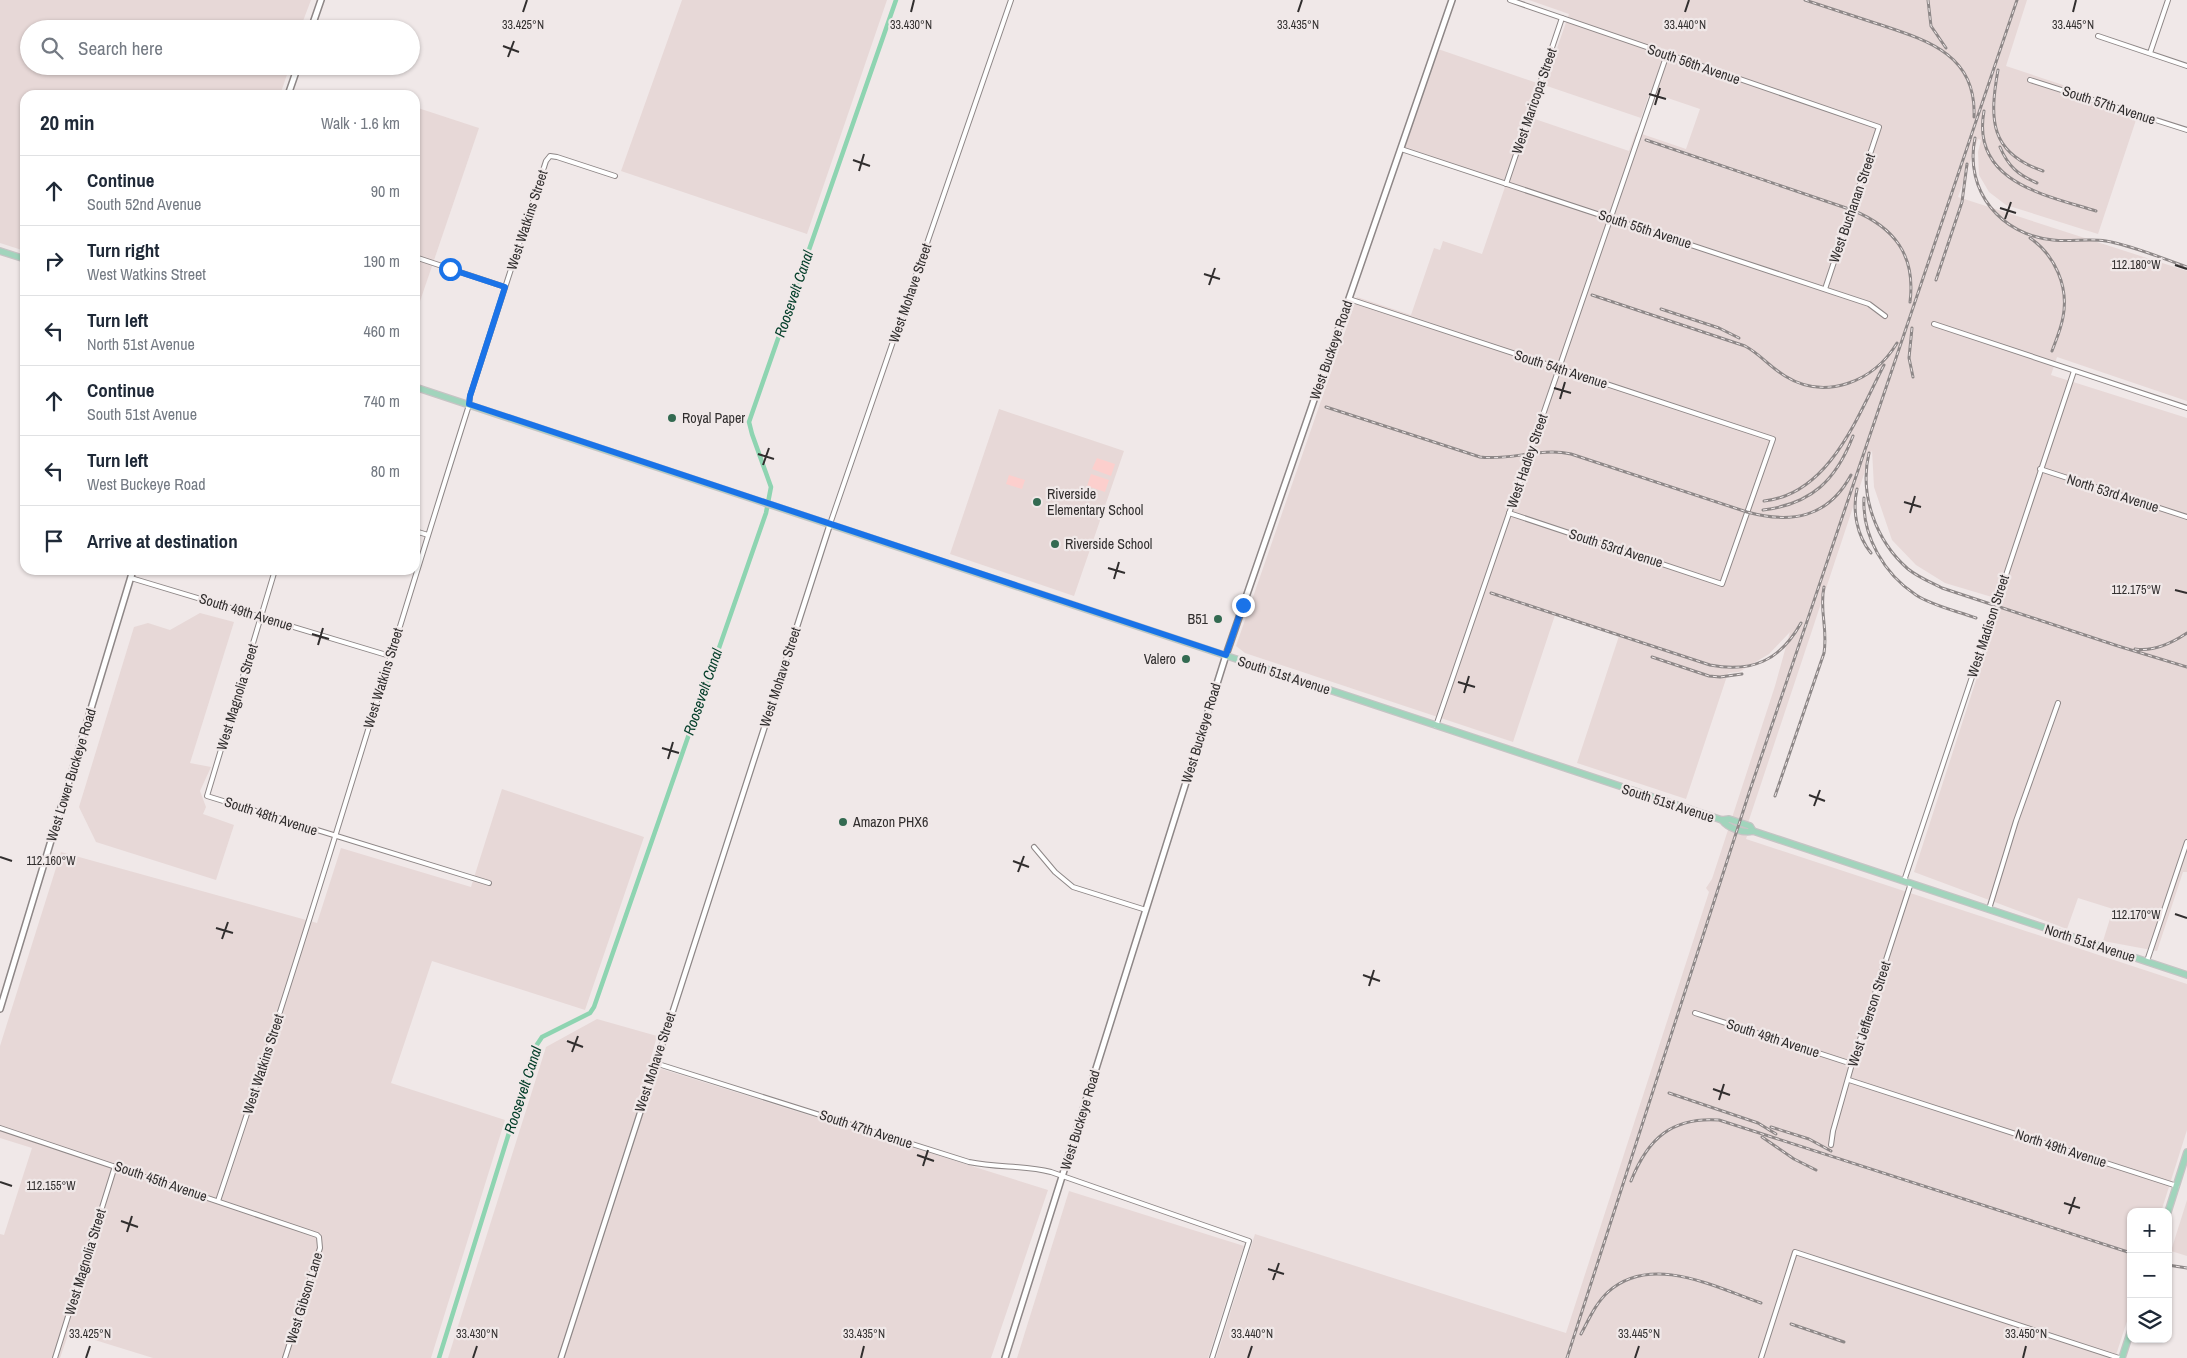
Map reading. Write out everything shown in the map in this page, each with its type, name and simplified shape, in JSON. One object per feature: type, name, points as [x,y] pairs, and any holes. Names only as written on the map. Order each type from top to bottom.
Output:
[{"type":"main road","points":[[314,20],[321,0]]},
{"type":"main road","name":"West Buckeye Road","points":[[1005,1358],[1226,655],[1452,0]]},
{"type":"main road","points":[[290,90],[295,75]]},
{"type":"main road","points":[[0,251],[20,257]]},
{"type":"main road","points":[[420,389],[469,404]]},
{"type":"main road","name":"South 51st Avenue","points":[[469,404],[1436,726],[1722,820],[1729,819],[1750,826],[1753,831],[1991,910]]},
{"type":"main road","name":"West Lower Buckeye Road","points":[[0,1009],[132,575]]},
{"type":"main road","name":"North 51st Avenue","points":[[1991,910],[2187,974]]},
{"type":"main road","points":[[2169,1208],[2187,1152]]},
{"type":"main road","points":[[2121,1358],[2127,1341]]},
{"type":"street","name":"West Mohave Street","points":[[561,1358],[830,524],[1011,0]]},
{"type":"street","name":"South 56th Avenue","points":[[1510,0],[1879,127]]},
{"type":"street","points":[[2150,53],[2168,0]]},
{"type":"street","name":"West Maricopa Street","points":[[1506,184],[1562,18]]},
{"type":"street","points":[[2098,36],[2187,66]]},
{"type":"street","name":"West Hadley Street","points":[[1436,726],[1666,54]]},
{"type":"street","name":"South 57th Avenue","points":[[2030,80],[2187,130]]},
{"type":"street","name":"West Buchanan Street","points":[[1825,289],[1879,127]]},
{"type":"street","name":"South 55th Avenue","points":[[1401,149],[1869,304],[1885,316]]},
{"type":"street","name":"West Watkins Street","points":[[420,560],[470,396],[546,160],[550,156],[557,157],[615,176]]},
{"type":"street","points":[[420,259],[505,287]]},
{"type":"street","name":"South 54th Avenue","points":[[1349,299],[1773,438],[1722,584]]},
{"type":"street","points":[[1934,324],[2187,408]]},
{"type":"street","name":"West Madison Street","points":[[1904,881],[2074,371]]},
{"type":"street","name":"North 53rd Avenue","points":[[2040,469],[2187,517]]},
{"type":"street","name":"South 53rd Avenue","points":[[1510,513],[1722,584]]},
{"type":"street","points":[[420,533],[428,535]]},
{"type":"street","name":"West Magnolia Street","points":[[207,796],[273,575]]},
{"type":"street","name":"West Watkins Street","points":[[218,1201],[304,940],[415,575]]},
{"type":"street","name":"South 49th Avenue","points":[[131,578],[390,656]]},
{"type":"street","points":[[1991,910],[2016,820],[2058,702]]},
{"type":"street","name":"South 48th Avenue","points":[[207,796],[489,883]]},
{"type":"street","points":[[2147,961],[2187,842]]},
{"type":"street","points":[[1034,847],[1055,872],[1073,887],[1146,910]]},
{"type":"street","name":"West Jefferson Street","points":[[1831,1145],[1832,1131],[1849,1080],[1852,1064],[1912,883]]},
{"type":"street","name":"South 49th Avenue","points":[[1695,1012],[1852,1064]]},
{"type":"street","name":"South 47th Avenue","points":[[656,1062],[969,1162],[989,1166],[1028,1167],[1062,1176],[1249,1241],[1212,1358]]},
{"type":"street","name":"North 49th Avenue","points":[[1849,1080],[2177,1186]]},
{"type":"street","name":"South 45th Avenue","points":[[0,1128],[312,1232],[320,1238]]},
{"type":"street","name":"West Magnolia Street","points":[[55,1358],[115,1166]]},
{"type":"street","name":"West Gibson Lane","points":[[285,1358],[320,1248],[320,1238]]},
{"type":"street","points":[[1761,1358],[1795,1252],[2121,1358]]},
{"type":"shaded area","points":[[0,0],[311,0],[303,20],[20,20],[20,75],[287,75],[282,90],[20,90],[20,249],[0,243]]},
{"type":"shaded area","points":[[682,0],[887,0],[807,234],[621,171]]},
{"type":"shaded area","points":[[1529,0],[2027,0],[2006,66],[2072,88],[2070,97],[2137,117],[2098,234],[2006,205],[1989,192],[1979,175],[1978,152],[1981,140],[1978,139],[1958,197],[2187,271],[2187,401],[2057,357],[2051,375],[2187,418],[2187,872],[2183,872],[2157,951],[2103,941],[2113,909],[2078,898],[2067,929],[1914,872],[2002,600],[1945,583],[1916,565],[1892,540],[1874,487],[1872,450],[1744,835],[1747,836],[1746,839],[2187,984],[2187,1130],[2162,1208],[2127,1208],[2127,1321],[2115,1358],[1216,1358],[1255,1234],[1566,1333],[1709,892],[1706,888],[1712,879],[1775,686],[1790,632],[1769,654],[1739,672],[1728,673],[1686,799],[1577,763],[1619,636],[1555,615],[1513,742],[1245,653],[1236,646],[1357,297],[1411,315],[1434,248],[1440,250],[1443,241],[1482,254],[1506,184],[1404,148],[1438,49],[1540,84],[1529,117],[1629,151],[1636,132],[1686,149],[1700,109],[1650,92],[1641,118],[1544,85],[1569,14]]},
{"type":"shaded area","points":[[420,109],[479,128],[420,301]]},
{"type":"shaded area","name":"Riverside Elementary School","points":[[999,409],[1124,451],[1074,596],[950,554]]},
{"type":"shaded area","points":[[1097,458],[1115,464],[1111,476],[1092,469]]},
{"type":"shaded area","points":[[1091,474],[1109,480],[1105,492],[1087,486]]},
{"type":"shaded area","points":[[1009,475],[1025,480],[1022,489],[1006,484]]},
{"type":"shaded area","points":[[200,613],[234,622],[190,763],[211,767],[200,791],[206,807],[203,814],[234,825],[216,880],[96,842],[79,807],[134,627],[148,623],[170,630]]},
{"type":"shaded area","points":[[502,789],[644,837],[585,1010],[432,961],[391,1083],[505,1120],[431,1358],[153,1358],[69,1332],[60,1358],[0,1358],[0,1234],[4,1235],[32,1148],[0,1138],[0,1046],[61,852],[317,923],[341,848],[471,887]]},
{"type":"shaded area","points":[[597,1019],[657,1036],[649,1065],[1048,1190],[991,1358],[448,1358],[546,1047]]},
{"type":"shaded area","points":[[1069,1191],[1244,1246],[1208,1358],[1017,1358]]},
{"type":"shaded area","points":[[2187,1200],[2187,1256],[2172,1251]]},
{"type":"waterway","name":"Roosevelt Canal","points":[[439,1358],[536,1046],[542,1037],[590,1013],[594,1007],[766,513],[771,487],[749,422],[896,0]]},
{"type":"railway","points":[[1805,0],[1914,36],[1945,53],[1958,64],[1967,78],[1973,96],[1974,117]]},
{"type":"railway","points":[[1928,0],[1931,26],[1946,48]]},
{"type":"railway","points":[[1567,1358],[1749,793],[2017,0]]},
{"type":"railway","points":[[1998,70],[1994,104],[1994,119],[1997,132],[2003,144],[2012,155],[2025,164],[2043,171]]},
{"type":"railway","points":[[1984,111],[1983,135],[1989,154],[2000,170],[2016,182],[2035,191],[2096,211]]},
{"type":"railway","points":[[1975,138],[1973,157],[1975,176],[1981,192],[1990,207],[2003,220],[2017,229],[2034,236],[2053,240],[2100,240],[2116,243],[2187,267]]},
{"type":"railway","points":[[1646,140],[1852,210],[1867,217],[1880,225],[1899,245],[1909,270],[1911,285],[1910,302]]},
{"type":"railway","points":[[2000,147],[2006,160],[2014,169],[2024,177],[2037,183]]},
{"type":"railway","points":[[1936,280],[1962,202],[1967,164]]},
{"type":"railway","points":[[2030,238],[2047,253],[2062,283],[2064,294],[2063,317],[2052,351]]},
{"type":"railway","points":[[1592,295],[1745,346],[1785,376],[1800,383],[1816,387],[1832,387],[1847,384],[1862,377],[1887,357],[1897,343]]},
{"type":"railway","points":[[1661,309],[1719,328],[1739,338]]},
{"type":"railway","points":[[1912,328],[1909,358],[1913,377]]},
{"type":"railway","points":[[1764,501],[1787,495],[1807,484],[1824,468],[1852,428],[1884,365]]},
{"type":"railway","points":[[1326,407],[1480,457],[1492,458],[1548,452],[1571,454],[1763,516],[1793,517],[1820,509],[1842,489],[1851,475]]},
{"type":"railway","points":[[1763,510],[1795,502],[1809,496],[1820,487],[1839,465],[1853,436]]},
{"type":"railway","points":[[1869,453],[1866,485],[1873,516],[1887,545],[1912,572],[1942,588],[2187,667]]},
{"type":"railway","points":[[1857,489],[1855,506],[1857,523],[1862,539],[1871,553]]},
{"type":"railway","points":[[1864,498],[1864,512],[1871,540],[1877,553],[1894,576],[1904,586],[1923,599],[1976,618]]},
{"type":"railway","points":[[1775,796],[1824,653],[1825,635],[1822,604],[1824,587]]},
{"type":"railway","points":[[1491,593],[1710,665],[1725,667],[1751,665],[1774,655],[1784,647],[1801,623]]},
{"type":"railway","points":[[2135,649],[2142,650],[2162,646],[2187,633]]},
{"type":"railway","points":[[1652,657],[1709,676],[1720,677],[1742,674]]},
{"type":"railway","points":[[1669,1093],[1758,1123],[1776,1134]]},
{"type":"railway","points":[[1631,1181],[1645,1153],[1664,1133],[1688,1122],[1719,1120],[2127,1252]]},
{"type":"railway","points":[[1771,1127],[1809,1139],[1831,1151]]},
{"type":"railway","points":[[1762,1137],[1794,1159],[1816,1170]]},
{"type":"railway","points":[[2172,1266],[2187,1268]]},
{"type":"railway","points":[[1581,1334],[1596,1306],[1608,1292],[1625,1281],[1644,1275],[1663,1274],[1704,1282],[1761,1303]]},
{"type":"railway","points":[[1791,1324],[1844,1342]]},
{"type":"place","name":"Royal Paper","points":[[672,418]]},
{"type":"place","name":"Riverside Elementary School","points":[[1037,502]]},
{"type":"place","name":"Riverside School","points":[[1055,544]]},
{"type":"place","name":"B51","points":[[1218,619]]},
{"type":"place","name":"Valero","points":[[1186,659]]},
{"type":"place","name":"Amazon PHX6","points":[[843,822]]},
{"type":"route","points":[[450,269],[505,287],[469,404],[1226,655],[1243,605]]}]
